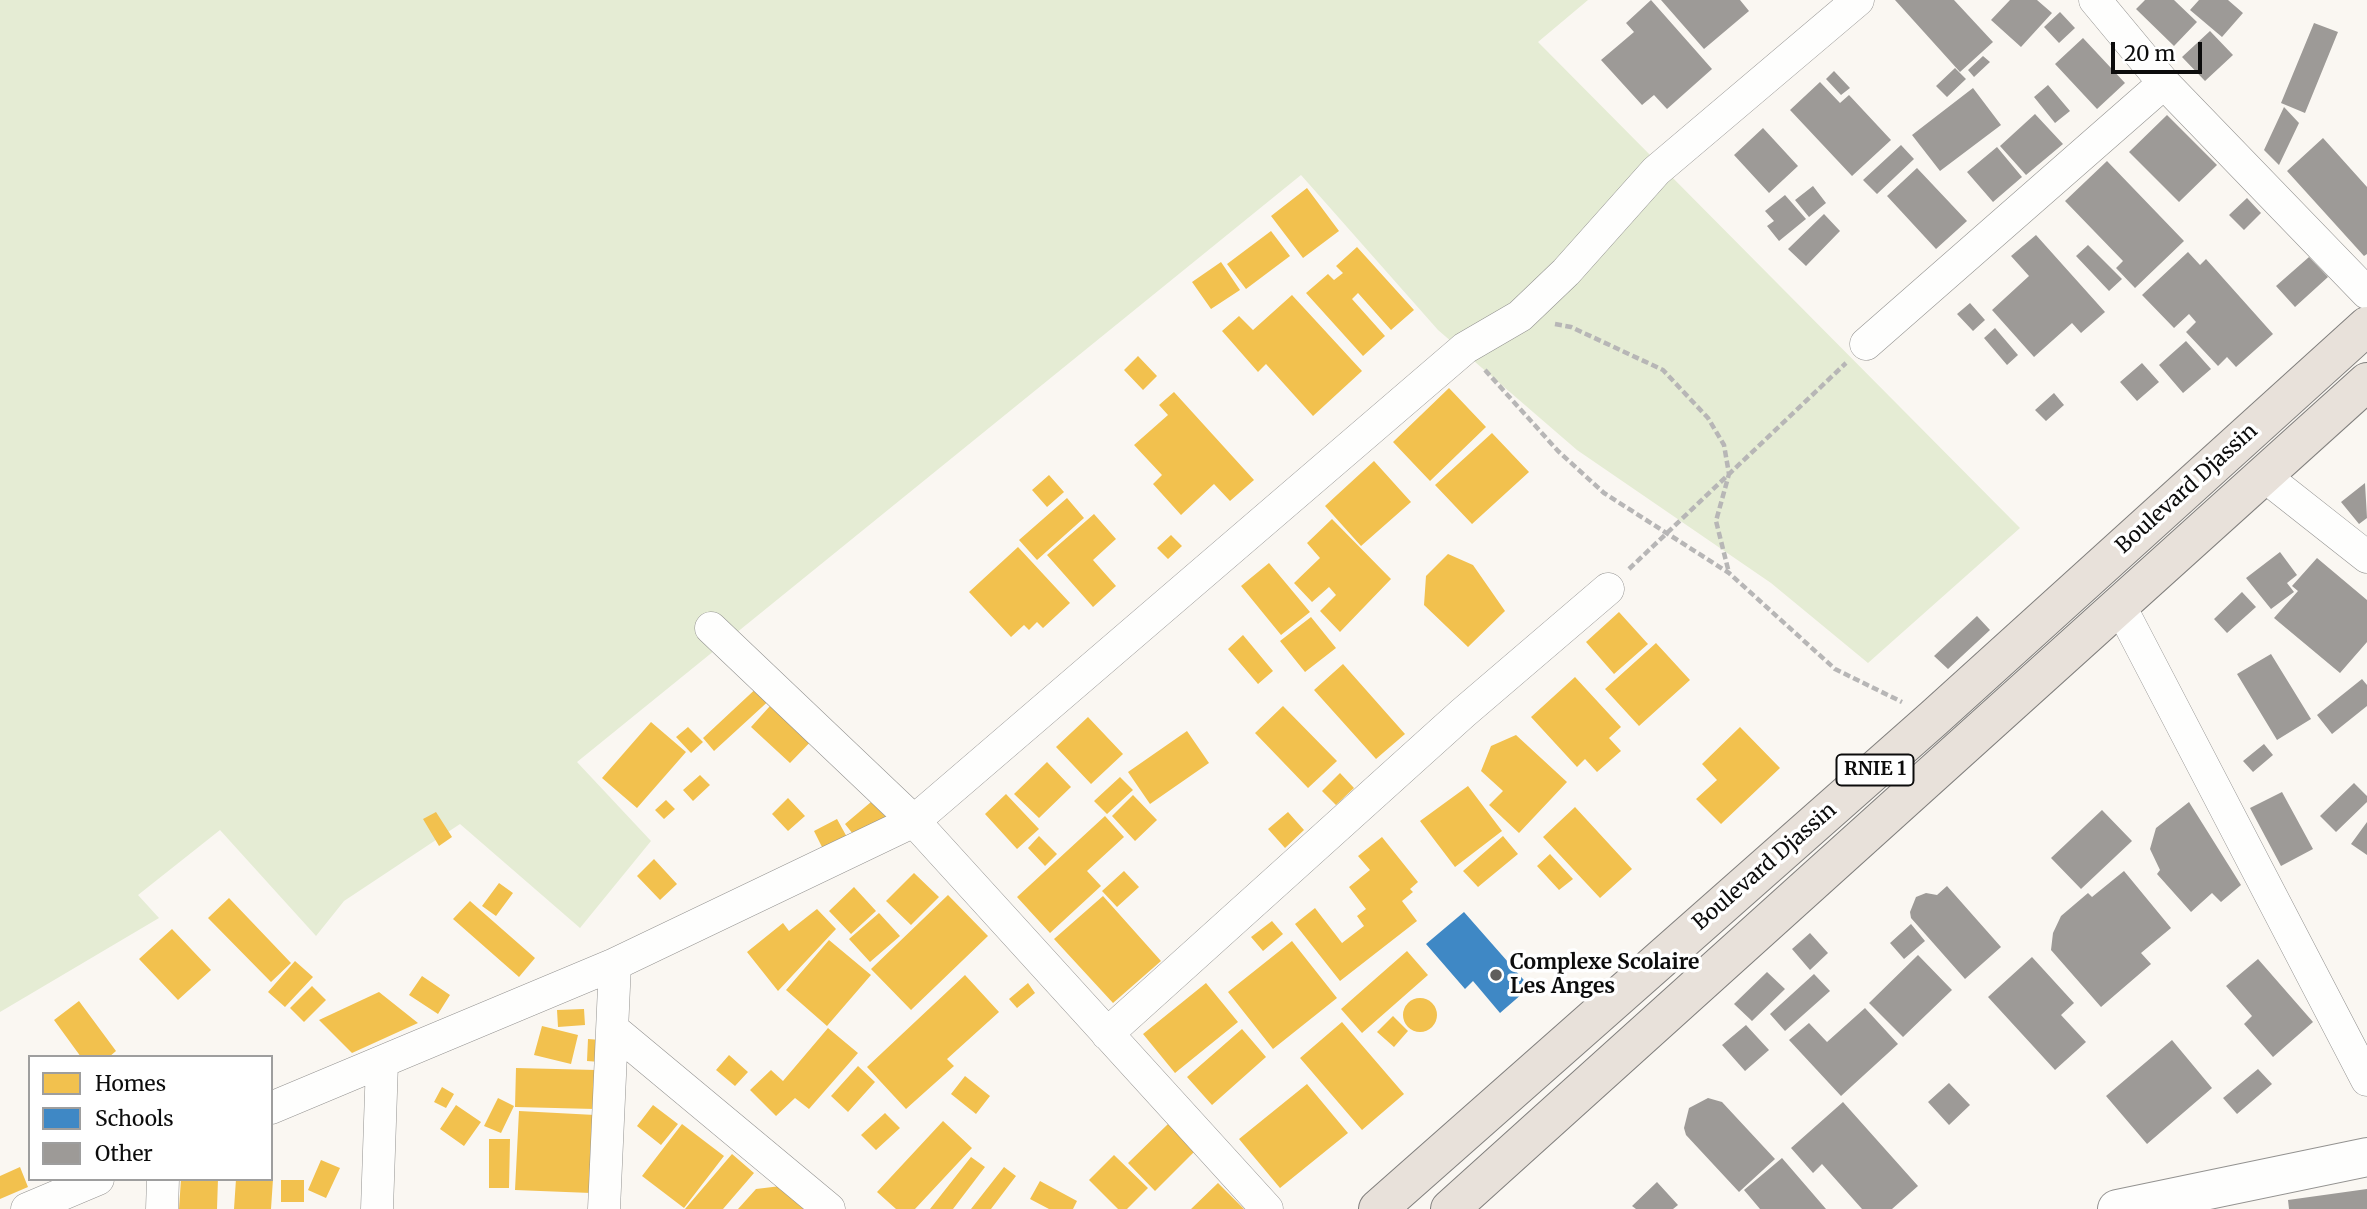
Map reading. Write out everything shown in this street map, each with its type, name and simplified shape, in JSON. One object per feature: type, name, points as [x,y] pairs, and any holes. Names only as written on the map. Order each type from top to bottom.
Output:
[{"type":"highway","name":"Boulevard Djassin","points":[[1378,1209],[1934,718],[2367,326]]},
{"type":"highway","name":"Boulevard Djassin","points":[[1450,1209],[2367,382]]},
{"type":"street","points":[[273,1107],[615,964],[914,821],[1465,348],[1520,316],[1566,272],[1656,171],[1858,0]]},
{"type":"street","points":[[2095,0],[2164,83],[2367,293]]},
{"type":"street","points":[[1866,344],[2164,83]]},
{"type":"street","points":[[2263,475],[2367,557]]},
{"type":"street","points":[[1107,1034],[1463,713],[1608,589]]},
{"type":"street","points":[[2120,606],[2367,1080]]},
{"type":"street","points":[[711,628],[914,821],[1267,1209]]},
{"type":"street","points":[[604,1209],[615,964]]},
{"type":"street","points":[[614,1030],[829,1209]]},
{"type":"street","points":[[377,1209],[382,1063]]},
{"type":"street","points":[[610,1083],[657,1066]]},
{"type":"street","points":[[2117,1209],[2367,1157]]},
{"type":"street","points":[[27,1209],[93,1181]]},
{"type":"street","points":[[162,1209],[163,1181]]},
{"type":"path","points":[[1520,316],[1571,327],[1663,370],[1708,418],[1724,445],[1729,474],[1716,521],[1729,573]]},
{"type":"path","points":[[1608,589],[1866,344]]},
{"type":"path","points":[[1465,348],[1558,451],[1604,493],[1729,573],[1835,669],[1934,718]]},
{"type":"green space","points":[[0,0],[1588,0],[1538,42],[2020,528],[1868,663],[1771,583],[1577,450],[1438,330],[1301,175],[577,762],[651,841],[580,928],[460,824],[344,901],[316,936],[220,830],[138,895],[159,918],[0,1012]]},
{"type":"building: Homes","points":[[1307,188],[1339,231],[1303,258],[1271,216]]},
{"type":"building: Homes","points":[[1271,231],[1290,256],[1246,289],[1227,264]]},
{"type":"building: Homes","points":[[1357,247],[1414,310],[1391,330],[1358,293],[1352,299],[1385,336],[1363,356],[1306,293],[1328,274],[1334,280],[1343,273],[1336,266]]},
{"type":"building: Homes","points":[[1221,262],[1240,290],[1211,309],[1192,282]]},
{"type":"building: Homes","points":[[1292,295],[1362,371],[1313,416],[1266,364],[1258,372],[1222,331],[1239,316],[1253,330]]},
{"type":"building: Homes","points":[[1138,356],[1157,376],[1143,390],[1124,370]]},
{"type":"building: Homes","points":[[1449,388],[1486,427],[1430,481],[1393,442]]},
{"type":"building: Homes","points":[[1174,392],[1254,480],[1230,501],[1214,484],[1181,515],[1153,484],[1162,475],[1134,445],[1168,415],[1159,405]]},
{"type":"building: Homes","points":[[1492,433],[1529,472],[1472,524],[1435,485]]},
{"type":"building: Homes","points":[[1374,461],[1411,502],[1361,546],[1325,506]]},
{"type":"building: Homes","points":[[1049,475],[1064,492],[1047,507],[1032,490]]},
{"type":"building: Homes","points":[[1067,498],[1084,518],[1037,560],[1019,540]]},
{"type":"building: Homes","points":[[1094,514],[1116,539],[1093,560],[1116,586],[1093,607],[1047,555]]},
{"type":"building: Homes","points":[[1332,519],[1391,579],[1340,632],[1320,611],[1336,595],[1329,587],[1312,602],[1294,583],[1320,558],[1307,543]]},
{"type":"building: Homes","points":[[1171,535],[1182,546],[1168,559],[1157,548]]},
{"type":"building: Homes","points":[[1018,547],[1070,603],[1043,628],[1037,622],[1029,630],[1024,625],[1011,637],[969,592]]},
{"type":"building: Homes","points":[[1448,554],[1473,565],[1505,611],[1468,647],[1424,605],[1426,576]]},
{"type":"building: Homes","points":[[1269,563],[1310,612],[1281,635],[1241,586]]},
{"type":"building: Homes","points":[[1619,612],[1648,644],[1614,674],[1586,642]]},
{"type":"building: Homes","points":[[1311,617],[1336,648],[1305,672],[1280,641]]},
{"type":"building: Homes","points":[[1243,635],[1273,671],[1258,684],[1228,649]]},
{"type":"building: Homes","points":[[1656,643],[1690,680],[1639,726],[1605,689]]},
{"type":"building: Homes","points":[[1343,664],[1405,734],[1376,759],[1314,690]]},
{"type":"building: Homes","points":[[1575,677],[1621,727],[1609,738],[1621,751],[1597,772],[1585,759],[1577,767],[1531,717]]},
{"type":"building: Homes","points":[[762,683],[774,696],[714,751],[703,738]]},
{"type":"building: Homes","points":[[779,696],[819,733],[790,763],[751,727]]},
{"type":"building: Homes","points":[[1283,706],[1337,761],[1308,788],[1255,733]]},
{"type":"building: Homes","points":[[1088,717],[1123,754],[1091,784],[1056,747]]},
{"type":"building: Homes","points":[[651,722],[686,752],[637,808],[602,778]]},
{"type":"building: Homes","points":[[688,727],[703,742],[691,753],[676,737]]},
{"type":"building: Homes","points":[[1740,727],[1780,768],[1721,824],[1696,799],[1717,780],[1702,764]]},
{"type":"building: Homes","points":[[1187,731],[1209,763],[1150,804],[1128,772]]},
{"type":"building: Homes","points":[[1516,735],[1567,782],[1519,833],[1489,805],[1503,791],[1481,771],[1491,746]]},
{"type":"building: Homes","points":[[1047,762],[1071,787],[1039,818],[1014,794]]},
{"type":"building: Homes","points":[[1340,773],[1354,788],[1336,805],[1322,791]]},
{"type":"building: Homes","points":[[700,775],[710,785],[693,801],[683,790]]},
{"type":"building: Homes","points":[[1120,777],[1133,790],[1107,814],[1094,801]]},
{"type":"building: Homes","points":[[1468,786],[1502,831],[1455,867],[1420,821]]},
{"type":"building: Homes","points":[[1006,794],[1039,829],[1017,849],[985,814]]},
{"type":"building: Homes","points":[[1133,795],[1157,820],[1135,841],[1112,816]]},
{"type":"building: Homes","points":[[788,798],[805,816],[788,831],[772,814]]},
{"type":"building: Homes","points":[[666,800],[675,809],[664,819],[655,810]]},
{"type":"building: Homes","points":[[871,802],[886,817],[853,834],[845,824]]},
{"type":"building: Homes","points":[[1575,807],[1632,869],[1600,898],[1543,837]]},
{"type":"building: Homes","points":[[436,812],[452,837],[439,846],[423,819]]},
{"type":"building: Homes","points":[[1288,812],[1304,830],[1285,848],[1268,829]]},
{"type":"building: Homes","points":[[1105,816],[1124,837],[1087,871],[1101,886],[1050,933],[1017,897]]},
{"type":"building: Homes","points":[[837,819],[848,839],[824,851],[814,831]]},
{"type":"building: Homes","points":[[1039,836],[1057,854],[1045,866],[1028,848]]},
{"type":"building: Homes","points":[[1503,836],[1518,854],[1478,887],[1463,871]]},
{"type":"building: Homes","points":[[1382,837],[1418,882],[1410,889],[1413,892],[1402,901],[1417,921],[1340,981],[1295,924],[1315,908],[1342,943],[1364,926],[1357,916],[1366,909],[1349,887],[1370,870],[1358,856]]},
{"type":"building: Homes","points":[[1550,854],[1573,879],[1559,890],[1537,866]]},
{"type":"building: Homes","points":[[654,859],[677,884],[660,900],[637,876]]},
{"type":"building: Homes","points":[[1124,871],[1139,887],[1117,907],[1102,891]]},
{"type":"building: Homes","points":[[914,873],[939,897],[911,925],[886,901]]},
{"type":"building: Homes","points":[[499,883],[513,893],[496,916],[482,906]]},
{"type":"building: Homes","points":[[854,887],[876,911],[851,934],[829,911]]},
{"type":"building: Homes","points":[[948,895],[988,936],[911,1010],[871,969]]},
{"type":"building: Homes","points":[[1103,896],[1161,961],[1113,1003],[1054,939]]},
{"type":"building: Homes","points":[[229,898],[291,963],[271,982],[208,918]]},
{"type":"building: Homes","points":[[470,901],[535,958],[519,977],[453,919]]},
{"type":"building: Homes","points":[[817,909],[836,929],[778,991],[747,952],[783,923],[789,931]]},
{"type":"building: Homes","points":[[879,913],[900,936],[870,962],[849,939]]},
{"type":"building: Homes","points":[[1272,921],[1283,934],[1263,951],[1251,937]]},
{"type":"building: Homes","points":[[172,929],[211,970],[178,1000],[139,959]]},
{"type":"building: Homes","points":[[829,940],[871,975],[827,1026],[786,990]]},
{"type":"building: Homes","points":[[1292,941],[1337,998],[1273,1049],[1228,992]]},
{"type":"building: Homes","points":[[1407,951],[1428,975],[1362,1033],[1341,1009]]},
{"type":"building: Homes","points":[[295,961],[313,977],[285,1007],[268,992]]},
{"type":"building: Homes","points":[[965,975],[999,1012],[947,1059],[954,1066],[906,1109],[867,1067]]},
{"type":"building: Homes","points":[[422,976],[450,995],[438,1014],[409,995]]},
{"type":"building: Homes","points":[[1028,983],[1035,993],[1017,1008],[1009,999]]},
{"type":"building: Homes","points":[[1206,983],[1238,1022],[1175,1073],[1143,1034]]},
{"type":"building: Homes","points":[[312,986],[326,1000],[304,1022],[290,1008]]},
{"type":"building: Homes","points":[[379,992],[418,1023],[352,1053],[319,1020]]},
{"type":"building: Homes","points":[[1420,998],[1432,1003],[1437,1015],[1432,1027],[1420,1032],[1408,1027],[1403,1015],[1408,1003]]},
{"type":"building: Homes","points":[[79,1001],[116,1051],[111,1055],[80,1055],[54,1020]]},
{"type":"building: Homes","points":[[584,1009],[585,1025],[558,1027],[557,1010]]},
{"type":"building: Homes","points":[[1393,1016],[1408,1031],[1394,1047],[1377,1032]]},
{"type":"building: Homes","points":[[1342,1022],[1404,1094],[1362,1130],[1300,1058]]},
{"type":"building: Homes","points":[[542,1026],[578,1035],[571,1064],[534,1055]]},
{"type":"building: Homes","points":[[828,1028],[858,1053],[809,1109],[795,1098],[776,1116],[750,1090],[771,1070],[783,1081]]},
{"type":"building: Homes","points":[[1242,1029],[1266,1057],[1212,1105],[1187,1077]]},
{"type":"building: Homes","points":[[588,1039],[601,1040],[600,1062],[587,1061]]},
{"type":"building: Homes","points":[[729,1055],[748,1072],[735,1086],[716,1070]]},
{"type":"building: Homes","points":[[858,1066],[875,1082],[848,1112],[831,1096]]},
{"type":"building: Homes","points":[[516,1068],[596,1070],[595,1109],[515,1107]]},
{"type":"building: Homes","points":[[965,1076],[990,1096],[976,1114],[951,1094]]},
{"type":"building: Homes","points":[[1307,1084],[1348,1133],[1280,1188],[1239,1139]]},
{"type":"building: Homes","points":[[442,1087],[454,1094],[446,1108],[434,1102]]},
{"type":"building: Homes","points":[[498,1098],[514,1106],[501,1133],[484,1126]]},
{"type":"building: Homes","points":[[456,1105],[481,1122],[464,1146],[440,1129]]},
{"type":"building: Homes","points":[[653,1105],[678,1124],[661,1145],[637,1126]]},
{"type":"building: Homes","points":[[519,1111],[595,1115],[591,1193],[515,1190]]},
{"type":"building: Homes","points":[[885,1113],[900,1128],[876,1150],[861,1135]]},
{"type":"building: Homes","points":[[943,1121],[972,1148],[915,1209],[896,1209],[877,1192]]},
{"type":"building: Homes","points":[[682,1124],[724,1156],[684,1208],[642,1176]]},
{"type":"building: Homes","points":[[1168,1124],[1195,1151],[1155,1191],[1128,1163]]},
{"type":"building: Homes","points":[[489,1139],[510,1139],[509,1188],[489,1188]]},
{"type":"building: Homes","points":[[732,1154],[754,1173],[723,1209],[685,1209]]},
{"type":"building: Homes","points":[[1114,1155],[1148,1188],[1127,1209],[1118,1209],[1089,1180]]},
{"type":"building: Homes","points":[[971,1157],[985,1167],[953,1209],[930,1209]]},
{"type":"building: Homes","points":[[321,1160],[340,1168],[326,1198],[308,1190]]},
{"type":"building: Homes","points":[[20,1167],[28,1187],[0,1199],[0,1176]]},
{"type":"building: Homes","points":[[1004,1167],[1016,1176],[991,1209],[971,1209]]},
{"type":"building: Homes","points":[[281,1180],[304,1180],[304,1202],[281,1202]]},
{"type":"building: Homes","points":[[181,1181],[218,1181],[217,1209],[179,1209]]},
{"type":"building: Homes","points":[[236,1181],[273,1181],[271,1209],[234,1209]]},
{"type":"building: Homes","points":[[1040,1181],[1077,1201],[1073,1209],[1049,1209],[1030,1199]]},
{"type":"building: Homes","points":[[1218,1183],[1244,1209],[1191,1209]]},
{"type":"building: Homes","points":[[781,1186],[822,1209],[738,1209],[756,1189]]},
{"type":"building: Schools","points":[[1464,912],[1530,987],[1500,1013],[1473,981],[1465,989],[1426,944]]},
{"type":"building: Other","points":[[1651,0],[1712,69],[1667,109],[1654,95],[1642,105],[1601,60],[1634,32],[1626,23]]},
{"type":"building: Other","points":[[1661,0],[1740,0],[1749,11],[1704,49]]},
{"type":"building: Other","points":[[1895,0],[1954,0],[1993,42],[1960,72]]},
{"type":"building: Other","points":[[2010,0],[2037,0],[2052,13],[2021,47],[1991,20]]},
{"type":"building: Other","points":[[2145,0],[2174,0],[2197,22],[2174,46],[2136,9]]},
{"type":"building: Other","points":[[2199,0],[2228,0],[2243,13],[2222,37],[2190,10]]},
{"type":"building: Other","points":[[2060,12],[2075,28],[2059,43],[2044,27]]},
{"type":"building: Other","points":[[2314,23],[2338,32],[2305,113],[2281,103]]},
{"type":"building: Other","points":[[2210,31],[2233,55],[2205,81],[2182,57]]},
{"type":"building: Other","points":[[2083,38],[2125,83],[2097,109],[2055,64]]},
{"type":"building: Other","points":[[1983,56],[1990,62],[1974,77],[1968,70]]},
{"type":"building: Other","points":[[1955,68],[1966,79],[1947,97],[1936,86]]},
{"type":"building: Other","points":[[1834,71],[1850,88],[1841,95],[1826,79]]},
{"type":"building: Other","points":[[1820,82],[1840,103],[1849,95],[1891,140],[1852,176],[1790,110]]},
{"type":"building: Other","points":[[2048,85],[2070,111],[2055,123],[2034,97]]},
{"type":"building: Other","points":[[1973,88],[2001,125],[1940,171],[1912,135]]},
{"type":"building: Other","points":[[2284,107],[2299,123],[2279,165],[2264,150]]},
{"type":"building: Other","points":[[2035,114],[2063,144],[2026,175],[2000,146]]},
{"type":"building: Other","points":[[2167,115],[2217,165],[2179,202],[2129,152]]},
{"type":"building: Other","points":[[1763,128],[1798,166],[1769,193],[1734,155]]},
{"type":"building: Other","points":[[2323,138],[2367,187],[2367,254],[2364,256],[2287,171]]},
{"type":"building: Other","points":[[1901,145],[1914,159],[1877,194],[1863,180]]},
{"type":"building: Other","points":[[1997,147],[2022,177],[1993,202],[1967,172]]},
{"type":"building: Other","points":[[2107,161],[2184,241],[2135,288],[2116,268],[2123,261],[2065,201]]},
{"type":"building: Other","points":[[1917,168],[1967,221],[1936,249],[1887,196]]},
{"type":"building: Other","points":[[1813,186],[1826,203],[1809,217],[1795,200]]},
{"type":"building: Other","points":[[1785,195],[1806,219],[1779,241],[1767,226],[1774,221],[1765,211]]},
{"type":"building: Other","points":[[2247,198],[2261,213],[2244,230],[2229,215]]},
{"type":"building: Other","points":[[1824,214],[1840,231],[1806,266],[1788,249]]},
{"type":"building: Other","points":[[2036,235],[2105,312],[2081,333],[2072,323],[2034,357],[1992,310],[2029,276],[2011,256]]},
{"type":"building: Other","points":[[2088,245],[2122,279],[2109,291],[2076,256]]},
{"type":"building: Other","points":[[2188,252],[2200,265],[2206,259],[2273,334],[2236,367],[2227,357],[2218,366],[2186,332],[2196,322],[2189,314],[2174,328],[2142,295]]},
{"type":"building: Other","points":[[2309,257],[2328,277],[2295,307],[2276,286]]},
{"type":"building: Other","points":[[1970,303],[1985,320],[1973,331],[1957,314]]},
{"type":"building: Other","points":[[1995,328],[2018,355],[2007,365],[1984,338]]},
{"type":"building: Other","points":[[2186,341],[2211,369],[2183,393],[2159,365]]},
{"type":"building: Other","points":[[2142,363],[2159,382],[2137,401],[2120,382]]},
{"type":"building: Other","points":[[2054,393],[2064,405],[2046,421],[2035,410]]},
{"type":"building: Other","points":[[2365,483],[2367,518],[2359,524],[2341,502]]},
{"type":"building: Other","points":[[2280,552],[2297,575],[2287,583],[2294,592],[2271,609],[2246,578]]},
{"type":"building: Other","points":[[2317,558],[2367,600],[2367,642],[2340,673],[2274,618],[2298,591],[2292,586]]},
{"type":"building: Other","points":[[2242,592],[2256,607],[2227,633],[2214,619]]},
{"type":"building: Other","points":[[1977,616],[1990,630],[1948,669],[1934,656]]},
{"type":"building: Other","points":[[2271,654],[2311,719],[2277,740],[2237,674]]},
{"type":"building: Other","points":[[2362,679],[2367,685],[2367,706],[2332,734],[2317,715]]},
{"type":"building: Other","points":[[2264,744],[2273,755],[2253,772],[2243,761]]},
{"type":"building: Other","points":[[2354,783],[2367,796],[2367,802],[2336,832],[2320,816]]},
{"type":"building: Other","points":[[2282,792],[2313,849],[2281,866],[2250,808]]},
{"type":"building: Other","points":[[2189,802],[2241,885],[2221,902],[2212,893],[2191,912],[2157,874],[2160,870],[2150,849],[2156,828]]},
{"type":"building: Other","points":[[2102,810],[2132,841],[2081,889],[2051,858]]},
{"type":"building: Other","points":[[2367,822],[2367,855],[2351,844]]},
{"type":"building: Other","points":[[2124,871],[2171,928],[2141,953],[2151,964],[2101,1007],[2051,950],[2053,933],[2061,916],[2088,893],[2092,897]]},
{"type":"building: Other","points":[[1947,886],[2001,947],[1965,979],[1911,918],[1910,912],[1916,897],[1926,893],[1937,895]]},
{"type":"building: Other","points":[[1911,924],[1925,941],[1904,959],[1890,943]]},
{"type":"building: Other","points":[[1810,933],[1828,953],[1810,970],[1792,949]]},
{"type":"building: Other","points":[[1918,955],[1952,990],[1903,1037],[1869,1003]]},
{"type":"building: Other","points":[[2032,957],[2074,1003],[2061,1015],[2086,1042],[2055,1070],[1988,997]]},
{"type":"building: Other","points":[[2258,959],[2313,1022],[2273,1057],[2244,1024],[2252,1016],[2226,986]]},
{"type":"building: Other","points":[[1767,972],[1785,989],[1752,1021],[1734,1004]]},
{"type":"building: Other","points":[[1814,974],[1830,991],[1785,1031],[1770,1014]]},
{"type":"building: Other","points":[[1865,1008],[1898,1044],[1841,1096],[1789,1040],[1809,1023],[1827,1042]]},
{"type":"building: Other","points":[[1746,1025],[1769,1050],[1745,1071],[1722,1045]]},
{"type":"building: Other","points":[[2172,1040],[2212,1088],[2147,1144],[2106,1096]]},
{"type":"building: Other","points":[[2258,1069],[2272,1084],[2237,1114],[2223,1098]]},
{"type":"building: Other","points":[[1949,1083],[1970,1105],[1949,1125],[1928,1102]]},
{"type":"building: Other","points":[[1708,1098],[1722,1102],[1775,1159],[1739,1192],[1686,1135],[1684,1128],[1689,1108]]},
{"type":"building: Other","points":[[1843,1102],[1918,1186],[1892,1209],[1862,1209],[1822,1164],[1813,1173],[1791,1148]]},
{"type":"building: Other","points":[[1782,1158],[1826,1209],[1760,1209],[1744,1190]]},
{"type":"building: Other","points":[[1657,1182],[1678,1205],[1673,1209],[1636,1209],[1632,1206]]},
{"type":"building: Other","points":[[2367,1189],[2367,1209],[2289,1209],[2288,1200]]},
{"type":"place","name":"Complexe Scolaire Les Anges","points":[[1496,975]]}]
